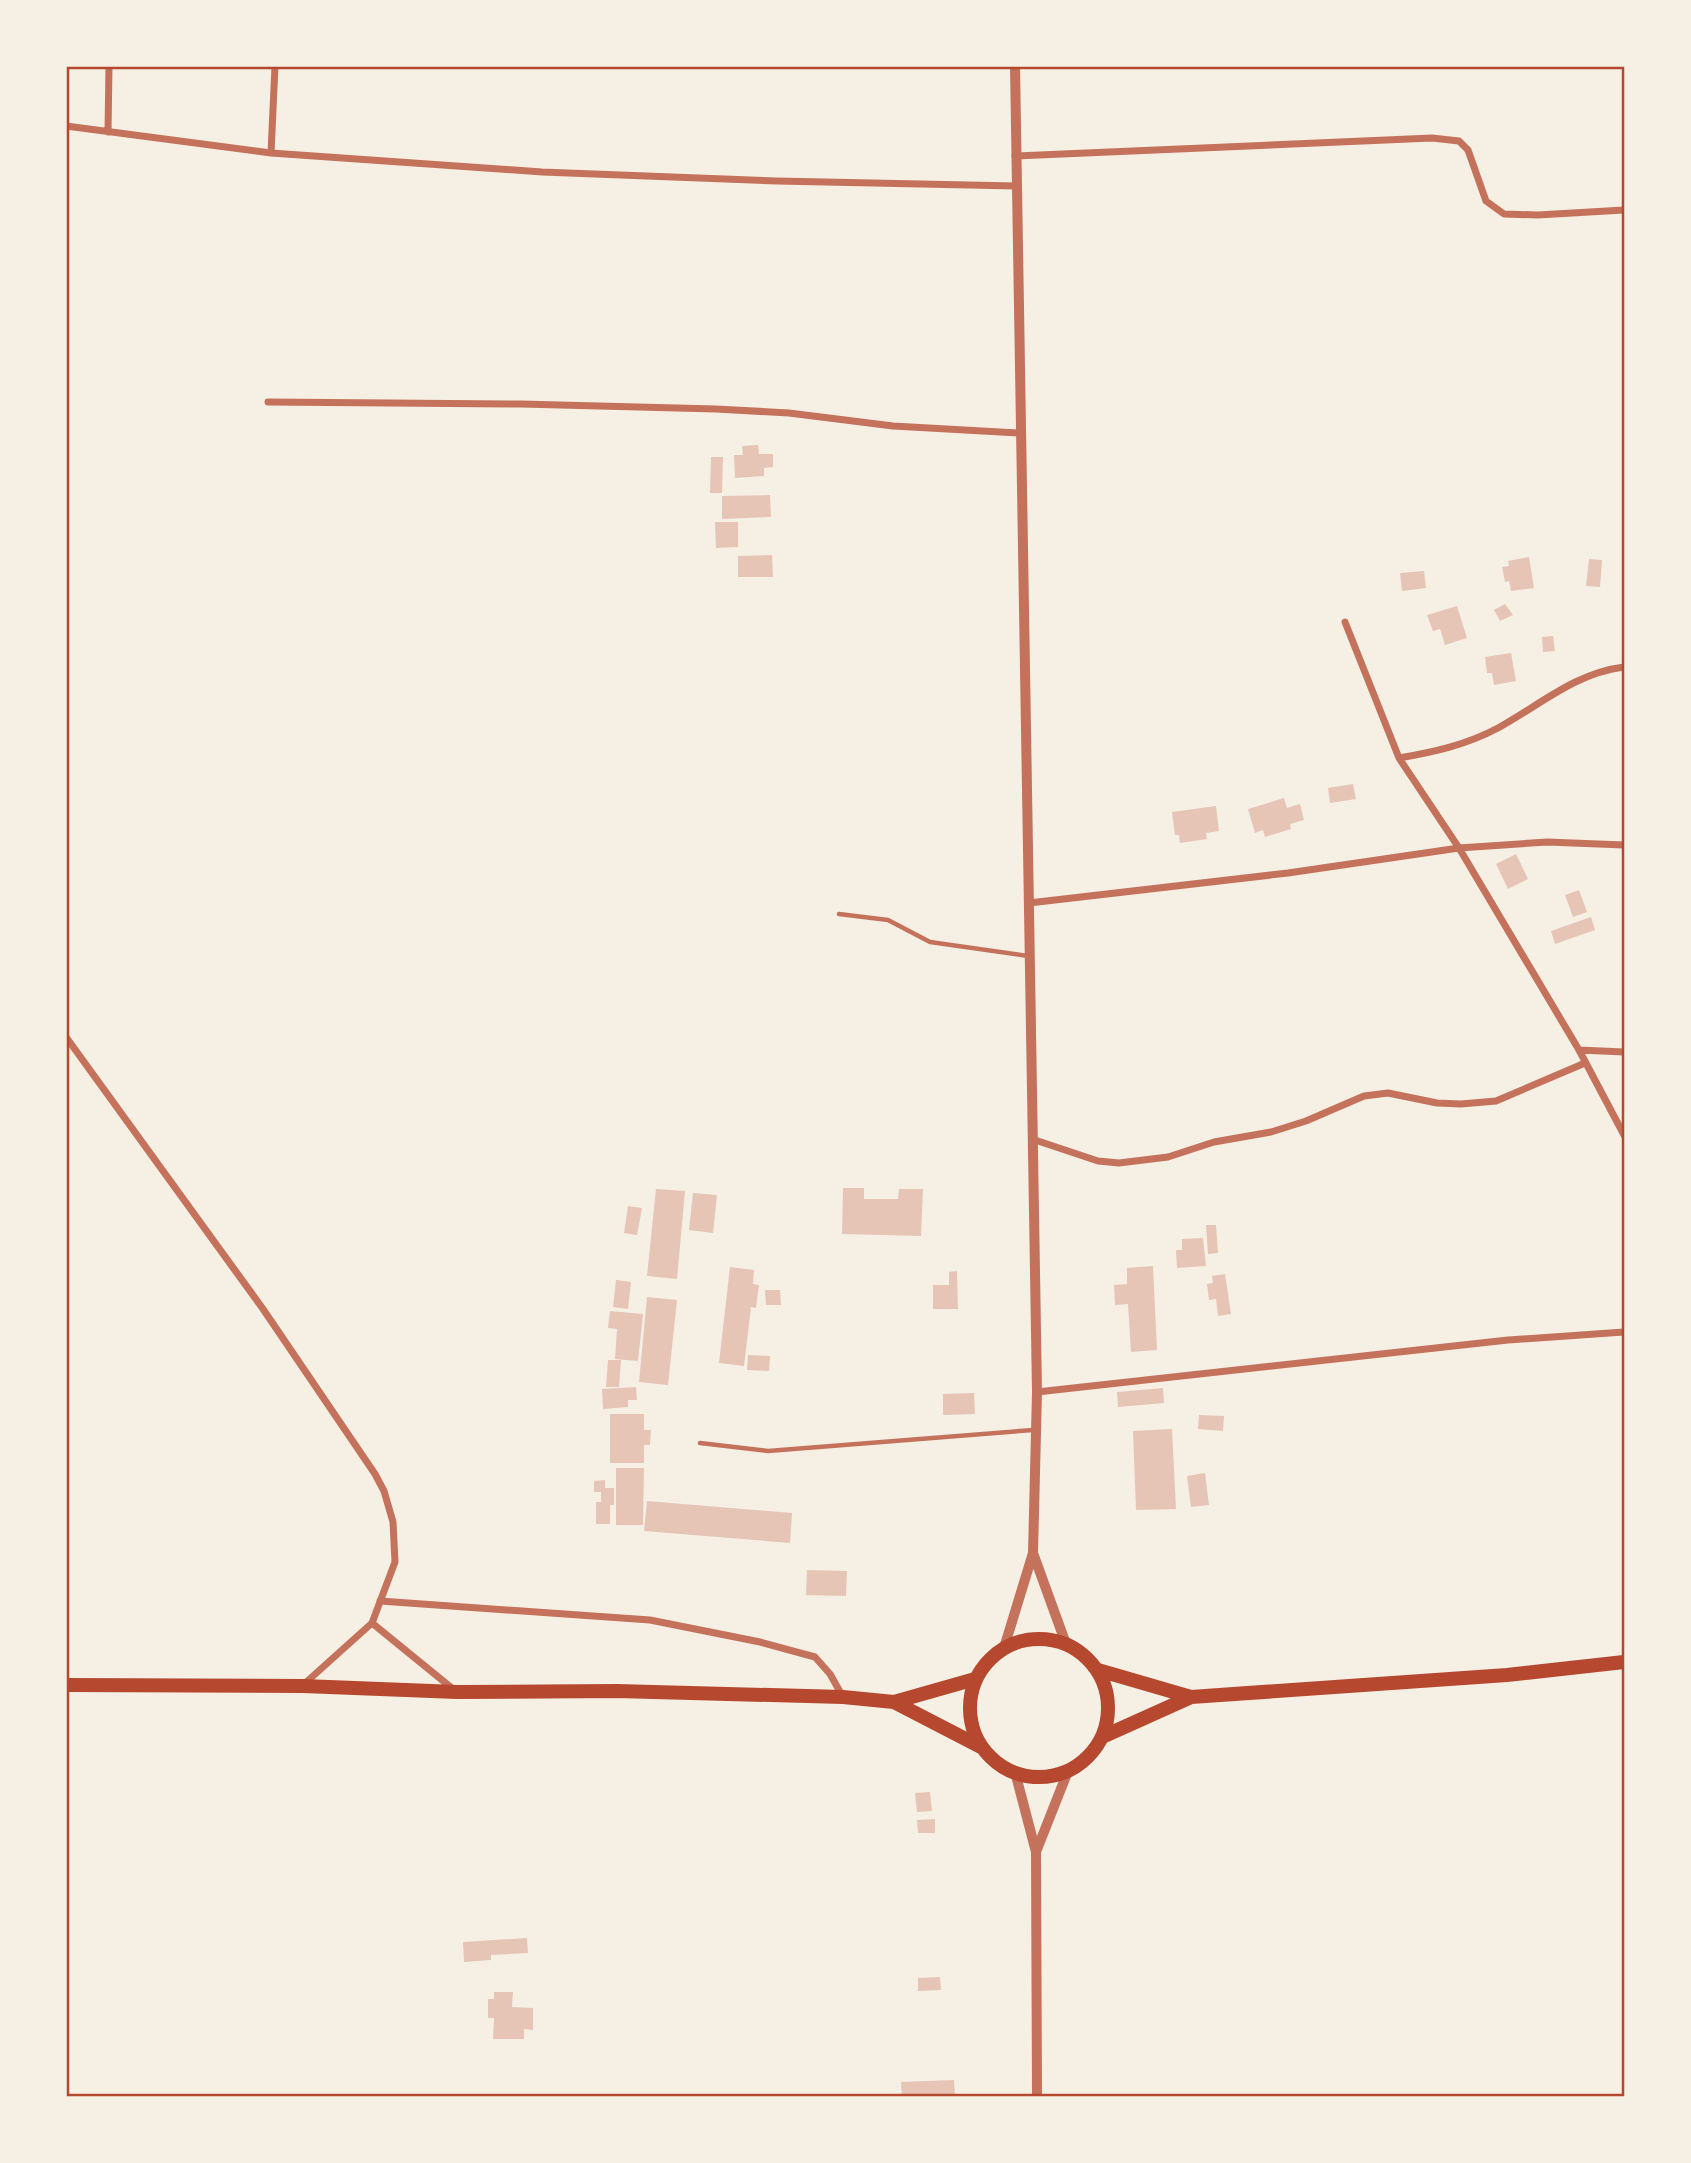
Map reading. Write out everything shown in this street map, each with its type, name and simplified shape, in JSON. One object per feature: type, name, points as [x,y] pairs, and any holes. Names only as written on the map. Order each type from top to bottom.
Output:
[{"type":"main road","points":[[894,1702],[981,1747],[996,1762],[1014,1772],[1032,1777],[1051,1776],[1068,1771],[1088,1757],[1102,1737],[1108,1703],[1107,1692],[1098,1670],[1084,1655],[1066,1644],[1045,1639],[1024,1640],[1004,1648],[987,1661],[975,1679],[969,1702],[971,1726],[981,1747]]},
{"type":"main road","points":[[1102,1737],[1191,1698],[1507,1675],[1625,1662]]},
{"type":"main road","points":[[1098,1670],[1191,1698]]},
{"type":"main road","points":[[66,1685],[303,1686],[457,1692],[617,1691],[894,1702],[975,1679]]},
{"type":"street","points":[[108,132],[109,66]]},
{"type":"street","points":[[271,153],[275,66]]},
{"type":"street","points":[[1004,1648],[1032,1553],[1037,1392],[1015,66]]},
{"type":"street","points":[[66,127],[271,153],[555,172],[777,181],[1016,186]]},
{"type":"street","points":[[1015,156],[1432,138],[1459,141],[1468,150],[1486,201],[1504,214],[1538,215],[1625,210]]},
{"type":"street","points":[[268,402],[716,409],[789,413],[893,426],[1020,433]]},
{"type":"street","points":[[1345,622],[1399,758],[1459,848],[1579,1050],[1625,1135]]},
{"type":"street","points":[[1399,758],[1452,749],[1497,728],[1546,697],[1583,678],[1625,667]]},
{"type":"street","points":[[1029,903],[1288,873],[1459,848],[1547,842],[1625,845]]},
{"type":"street","points":[[66,1037],[262,1310],[384,1491],[396,1540],[395,1562],[372,1623],[303,1686]]},
{"type":"street","points":[[1579,1050],[1625,1052]]},
{"type":"street","points":[[1032,1139],[1098,1161],[1119,1163],[1168,1157],[1214,1142],[1271,1132],[1306,1121],[1364,1096],[1388,1093],[1437,1103],[1461,1104],[1496,1101],[1585,1063]]},
{"type":"street","points":[[1037,1392],[1484,1343],[1625,1332]]},
{"type":"street","points":[[1032,1553],[1066,1644]]},
{"type":"street","points":[[380,1601],[650,1620],[760,1642],[814,1657],[830,1674],[843,1698]]},
{"type":"street","points":[[372,1623],[457,1692]]},
{"type":"street","points":[[1036,1852],[1068,1771]]},
{"type":"street","points":[[1014,1772],[1036,1852],[1037,2096]]},
{"type":"lane","points":[[839,914],[888,920],[930,942],[1029,956]]},
{"type":"lane","points":[[699,1443],[768,1451],[1036,1430]]},
{"type":"building","points":[[758,445],[759,454],[773,454],[773,467],[764,468],[764,476],[735,478],[734,455],[743,455],[742,446]]},
{"type":"building","points":[[711,457],[723,457],[722,493],[710,493]]},
{"type":"building","points":[[770,495],[771,517],[722,519],[722,496]]},
{"type":"building","points":[[715,522],[738,522],[738,547],[716,548]]},
{"type":"building","points":[[772,555],[773,577],[738,577],[738,556]]},
{"type":"building","points":[[1529,557],[1534,588],[1511,591],[1509,581],[1505,582],[1502,567],[1509,566],[1508,561]]},
{"type":"building","points":[[1589,559],[1602,560],[1600,587],[1586,586]]},
{"type":"building","points":[[1424,571],[1426,588],[1402,591],[1400,573]]},
{"type":"building","points":[[1505,604],[1513,615],[1500,621],[1494,610]]},
{"type":"building","points":[[1457,606],[1467,638],[1445,645],[1440,629],[1433,631],[1427,615]]},
{"type":"building","points":[[1553,636],[1555,651],[1543,652],[1542,637]]},
{"type":"building","points":[[1511,653],[1516,681],[1494,685],[1492,673],[1487,673],[1485,657]]},
{"type":"building","points":[[1353,784],[1356,799],[1330,803],[1328,788]]},
{"type":"building","points":[[1284,798],[1287,808],[1300,804],[1304,820],[1290,824],[1291,829],[1265,837],[1263,830],[1255,833],[1248,809]]},
{"type":"building","points":[[1216,806],[1219,831],[1206,833],[1207,839],[1180,843],[1179,835],[1175,835],[1172,812]]},
{"type":"building","points":[[1516,854],[1528,879],[1508,889],[1496,864]]},
{"type":"building","points":[[1579,890],[1587,912],[1573,917],[1565,895]]},
{"type":"building","points":[[1591,917],[1595,930],[1555,944],[1551,931]]},
{"type":"building","points":[[843,1188],[864,1188],[864,1199],[898,1199],[899,1189],[923,1189],[921,1236],[842,1234]]},
{"type":"building","points":[[656,1189],[685,1191],[677,1279],[647,1276]]},
{"type":"building","points":[[693,1193],[717,1195],[713,1233],[689,1230]]},
{"type":"building","points":[[628,1206],[642,1208],[637,1235],[624,1233]]},
{"type":"building","points":[[1206,1225],[1216,1225],[1218,1253],[1208,1254]]},
{"type":"building","points":[[1203,1238],[1206,1266],[1177,1268],[1176,1250],[1182,1250],[1182,1239]]},
{"type":"building","points":[[1153,1266],[1157,1350],[1131,1352],[1128,1304],[1115,1305],[1114,1285],[1127,1284],[1127,1268]]},
{"type":"building","points":[[730,1267],[754,1270],[753,1284],[759,1285],[756,1308],[751,1307],[744,1366],[719,1363]]},
{"type":"building","points":[[957,1271],[958,1309],[933,1309],[933,1285],[949,1285],[949,1272]]},
{"type":"building","points":[[1225,1274],[1231,1314],[1218,1316],[1216,1299],[1209,1300],[1207,1284],[1213,1283],[1212,1276]]},
{"type":"building","points":[[616,1280],[631,1282],[628,1309],[613,1307]]},
{"type":"building","points":[[765,1290],[780,1290],[781,1305],[766,1305]]},
{"type":"building","points":[[647,1297],[677,1300],[668,1385],[639,1382]]},
{"type":"building","points":[[610,1311],[643,1314],[638,1361],[615,1359],[617,1329],[608,1328]]},
{"type":"building","points":[[748,1355],[770,1356],[769,1371],[747,1370]]},
{"type":"building","points":[[608,1360],[621,1360],[619,1387],[606,1387]]},
{"type":"building","points":[[636,1387],[637,1400],[628,1400],[628,1407],[603,1409],[602,1389]]},
{"type":"building","points":[[1163,1388],[1164,1403],[1118,1407],[1117,1392]]},
{"type":"building","points":[[974,1393],[975,1414],[943,1415],[943,1394]]},
{"type":"building","points":[[610,1414],[644,1414],[644,1430],[651,1430],[650,1445],[644,1445],[644,1463],[610,1463]]},
{"type":"building","points":[[1199,1415],[1224,1416],[1223,1431],[1198,1429]]},
{"type":"building","points":[[1172,1429],[1176,1509],[1136,1510],[1133,1431]]},
{"type":"building","points":[[616,1468],[644,1468],[643,1525],[616,1525]]},
{"type":"building","points":[[1205,1473],[1209,1505],[1191,1507],[1187,1476]]},
{"type":"building","points":[[605,1480],[605,1488],[614,1488],[614,1505],[610,1505],[610,1524],[596,1524],[596,1502],[601,1502],[601,1492],[594,1492],[594,1481]]},
{"type":"building","points":[[647,1501],[792,1513],[790,1543],[644,1531]]},
{"type":"building","points":[[807,1570],[847,1571],[846,1596],[806,1595]]},
{"type":"building","points":[[930,1792],[932,1811],[917,1812],[915,1793]]},
{"type":"building","points":[[935,1819],[935,1833],[918,1833],[917,1820]]},
{"type":"building","points":[[527,1938],[528,1953],[491,1955],[491,1960],[464,1962],[463,1942]]},
{"type":"building","points":[[940,1977],[941,1990],[918,1991],[918,1978]]},
{"type":"building","points":[[494,1992],[513,1992],[512,2007],[533,2008],[533,2030],[524,2029],[524,2039],[493,2039],[494,2018],[488,2018],[488,1999],[494,1999]]},
{"type":"building","points":[[954,2080],[955,2096],[902,2096],[901,2082]]}]
